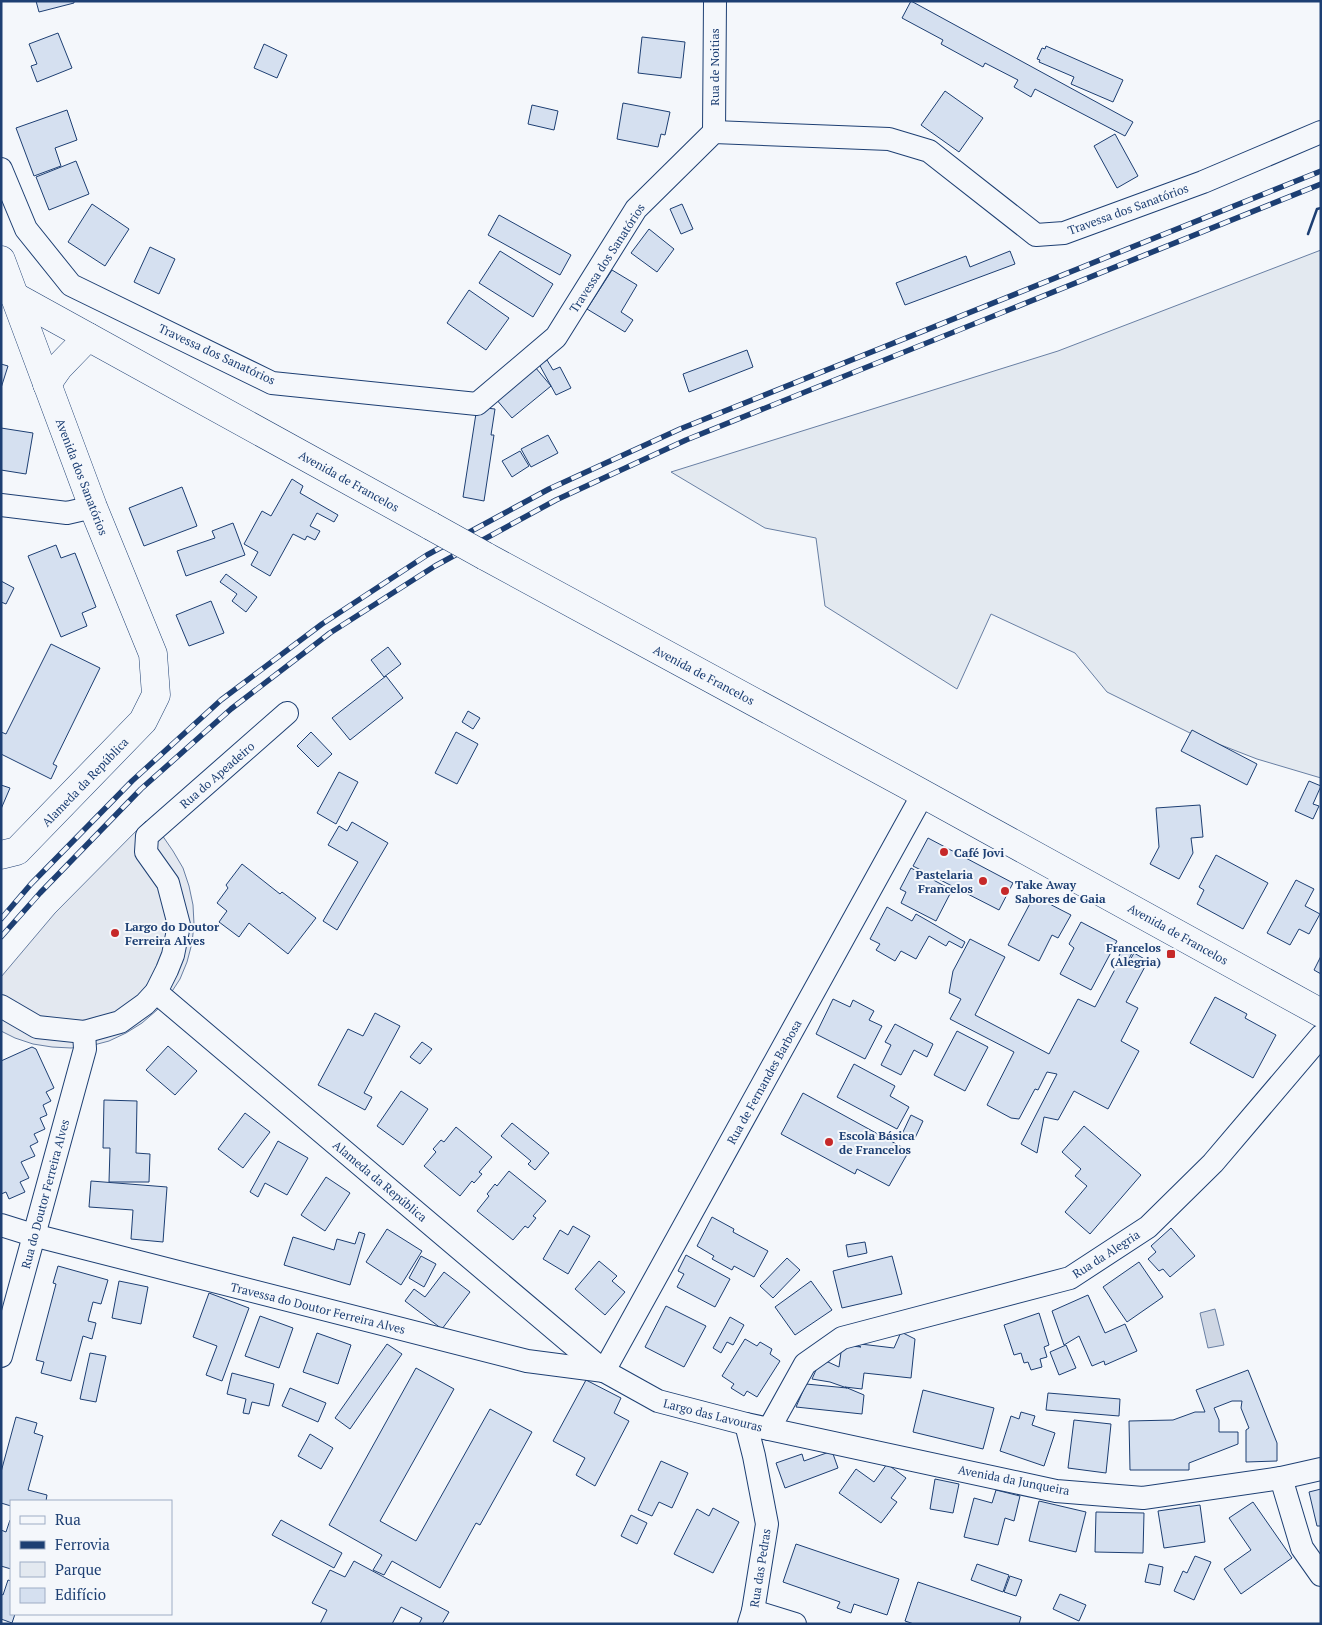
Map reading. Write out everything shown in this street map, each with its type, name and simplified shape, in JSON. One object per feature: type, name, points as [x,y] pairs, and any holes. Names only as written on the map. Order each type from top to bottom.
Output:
[{"type":"main road","name":"Avenida dos Sanatórios","points":[[1,260],[8,293],[46,384],[92,507],[154,654],[156,695]]},
{"type":"main road","name":"Avenida de Francelos","points":[[8,293],[1321,1013]]},
{"type":"main road","points":[[46,384],[59,367],[88,337]]},
{"type":"main road","name":"Alameda da República","points":[[1,855],[17,851],[137,728],[143,721],[156,695]]},
{"type":"street","name":"Rua de Noitias","points":[[714,132],[715,1]]},
{"type":"street","name":"Travessa dos Sanatórios","points":[[1,169],[26,229],[71,285],[272,382],[477,404],[556,336],[636,209],[714,132],[889,139],[929,151],[1036,234],[1064,233],[1203,182],[1321,132]]},
{"type":"street","points":[[1,505],[67,513],[92,507]]},
{"type":"street","name":"Rua do Apeadeiro","points":[[156,992],[174,955],[178,925],[168,883],[146,852],[147,836],[287,713]]},
{"type":"street","name":"Rua de Fernandes Barbosa","points":[[604,1371],[923,794]]},
{"type":"street","points":[[1,1006],[37,1027],[84,1032],[120,1022],[145,1004],[156,992]]},
{"type":"street","name":"Alameda da República","points":[[156,992],[604,1371]]},
{"type":"street","name":"Rua do Doutor Ferreira Alves","points":[[1,1356],[85,1049],[84,1032]]},
{"type":"street","name":"Rua da Alegria","points":[[769,1428],[805,1364],[842,1338],[1070,1278],[1148,1227],[1213,1163],[1321,1036]]},
{"type":"street","points":[[1,1225],[33,1236]]},
{"type":"street","name":"Travessa do Doutor Ferreira Alves","points":[[33,1236],[527,1361],[604,1371]]},
{"type":"street","name":"Largo das Lavouras","points":[[604,1371],[658,1401],[746,1424],[769,1428]]},
{"type":"street","name":"Rua das Pedras","points":[[746,1424],[767,1524],[751,1617]]},
{"type":"street","name":"Avenida da Junqueira","points":[[769,1428],[1056,1491],[1143,1498],[1281,1478],[1321,1469]]},
{"type":"street","points":[[1281,1478],[1302,1548],[1321,1575]]},
{"type":"street","points":[[751,1617],[795,1624]]},
{"type":"green space","points":[[1321,250],[1321,778],[1257,759],[1190,733],[1107,692],[1075,653],[991,614],[957,689],[825,606],[816,538],[765,528],[671,472],[1058,351]]},
{"type":"shaded area","name":"Largo do Doutor Ferreira Alves","points":[[146,821],[162,835],[183,868],[193,905],[192,943],[187,962],[180,979],[169,996],[142,1023],[109,1041],[90,1046],[71,1048],[33,1044],[1,1031],[1,977],[55,913]]},
{"type":"shaded area","points":[[1215,1309],[1224,1345],[1208,1348],[1200,1313]]},
{"type":"building","points":[[36,1],[74,1],[74,3],[39,12]]},
{"type":"building","points":[[911,1],[1133,122],[1125,136],[1035,89],[1031,97],[1014,87],[1018,80],[985,63],[983,67],[941,44],[943,40],[902,18]]},
{"type":"building","points":[[58,33],[72,68],[37,82],[31,66],[37,64],[29,44]]},
{"type":"building","points":[[642,37],[685,42],[681,78],[638,73]]},
{"type":"building","points":[[264,44],[287,55],[277,78],[254,68]]},
{"type":"building","points":[[1046,46],[1123,80],[1113,102],[1071,84],[1074,77],[1039,62],[1040,60],[1037,59],[1042,48],[1045,49]]},
{"type":"building","points":[[945,91],[983,118],[959,152],[921,125]]},
{"type":"building","points":[[623,103],[670,112],[665,135],[661,134],[658,147],[617,139]]},
{"type":"building","points":[[532,105],[558,111],[554,130],[528,124]]},
{"type":"building","points":[[67,110],[77,140],[55,148],[61,166],[34,176],[16,128]]},
{"type":"building","points":[[1115,134],[1138,176],[1117,188],[1094,146]]},
{"type":"building","points":[[76,161],[89,194],[49,210],[36,177]]},
{"type":"building","points":[[92,204],[129,229],[105,266],[68,242]]},
{"type":"building","points":[[682,204],[693,229],[681,234],[670,209]]},
{"type":"building","points":[[499,215],[571,255],[560,275],[488,235]]},
{"type":"building","points":[[649,229],[674,249],[657,272],[631,253]]},
{"type":"building","points":[[150,247],[175,259],[159,294],[134,282]]},
{"type":"building","points":[[500,251],[553,284],[533,317],[479,283]]},
{"type":"building","points":[[1010,251],[1015,264],[905,305],[896,283],[966,256],[970,267]]},
{"type":"building","points":[[612,270],[637,285],[621,312],[633,320],[625,332],[587,309]]},
{"type":"building","points":[[469,290],[509,318],[486,350],[447,323]]},
{"type":"building","points":[[747,350],[753,367],[689,392],[683,374]]},
{"type":"building","points":[[547,360],[553,370],[560,367],[571,388],[556,395],[539,364]]},
{"type":"building","points":[[1,364],[8,366],[1,388]]},
{"type":"building","points":[[535,367],[551,386],[512,418],[496,399]]},
{"type":"building","points":[[477,407],[495,409],[491,435],[494,435],[484,501],[463,497]]},
{"type":"building","points":[[1,428],[33,433],[26,474],[1,470]]},
{"type":"building","points":[[548,435],[558,453],[531,467],[521,449]]},
{"type":"building","points":[[520,451],[529,466],[512,477],[502,461]]},
{"type":"building","points":[[292,479],[303,486],[300,493],[338,515],[334,522],[317,513],[310,526],[320,531],[315,540],[307,536],[305,540],[293,534],[270,576],[251,565],[258,552],[244,544],[262,511],[271,516]]},
{"type":"building","points":[[182,487],[197,526],[144,546],[129,508]]},
{"type":"building","points":[[233,523],[245,555],[186,576],[177,551],[215,538],[212,531]]},
{"type":"building","points":[[56,545],[61,558],[75,553],[96,607],[82,613],[87,626],[61,637],[28,556]]},
{"type":"building","points":[[226,574],[257,597],[246,612],[232,601],[237,594],[220,582]]},
{"type":"building","points":[[1,581],[14,588],[6,604],[1,602]]},
{"type":"building","points":[[211,601],[224,633],[189,646],[176,615]]},
{"type":"building","points":[[51,644],[100,668],[53,764],[57,766],[51,779],[1,754],[1,732],[6,734]]},
{"type":"building","points":[[388,647],[401,664],[384,677],[371,660]]},
{"type":"building","points":[[386,676],[403,698],[350,740],[332,718]]},
{"type":"building","points":[[468,711],[480,718],[473,729],[462,722]]},
{"type":"building","points":[[1192,730],[1257,764],[1247,785],[1181,751]]},
{"type":"building","points":[[311,732],[332,754],[318,767],[297,746]]},
{"type":"building","points":[[456,732],[478,744],[457,784],[435,773]]},
{"type":"building","points":[[339,772],[358,782],[336,824],[317,813]]},
{"type":"building","points":[[1309,781],[1321,786],[1313,804],[1319,806],[1313,819],[1295,811]]},
{"type":"building","points":[[1,785],[10,788],[1,809]]},
{"type":"building","points":[[1200,805],[1203,837],[1191,838],[1193,853],[1179,879],[1150,864],[1159,847],[1156,808]]},
{"type":"building","points":[[352,822],[388,843],[337,930],[323,921],[358,862],[328,845],[339,826],[347,831]]},
{"type":"building","points":[[928,838],[1013,883],[999,910],[913,866]]},
{"type":"building","points":[[1216,855],[1268,883],[1243,929],[1197,904],[1204,890],[1199,887]]},
{"type":"building","points":[[242,864],[280,894],[282,892],[316,918],[288,954],[249,923],[239,937],[219,922],[227,911],[217,903],[228,888],[226,885]]},
{"type":"building","points":[[911,868],[952,890],[936,921],[901,903],[906,892],[900,889]]},
{"type":"building","points":[[1296,880],[1314,889],[1305,906],[1320,914],[1309,934],[1299,929],[1290,945],[1267,933]]},
{"type":"building","points":[[1034,896],[1071,915],[1058,938],[1052,935],[1039,961],[1008,945]]},
{"type":"building","points":[[887,907],[912,921],[916,914],[965,942],[962,948],[949,941],[946,946],[929,936],[916,959],[901,951],[895,961],[876,950],[880,944],[870,939]]},
{"type":"building","points":[[1081,922],[1117,941],[1091,990],[1060,974],[1074,948],[1069,944]]},
{"type":"building","points":[[970,939],[1005,957],[975,1015],[1049,1054],[1078,999],[1095,1007],[1120,960],[1128,964],[1134,953],[1148,961],[1126,1002],[1138,1008],[1121,1041],[1139,1051],[1108,1109],[1074,1091],[1058,1120],[1044,1117],[1037,1153],[1021,1144],[1057,1074],[1047,1072],[1038,1090],[1035,1089],[1019,1119],[1011,1118],[987,1105],[1014,1052],[950,1019],[961,999],[949,993],[953,971]]},
{"type":"building","points":[[1123,948],[1132,953],[1127,963],[1118,958]]},
{"type":"building","points":[[1321,956],[1321,974],[1314,970]]},
{"type":"building","points":[[1215,997],[1247,1014],[1245,1018],[1276,1035],[1253,1078],[1190,1043]]},
{"type":"building","points":[[833,999],[850,1007],[853,1000],[874,1011],[869,1020],[882,1026],[865,1059],[816,1034]]},
{"type":"building","points":[[375,1013],[400,1026],[364,1093],[372,1097],[365,1110],[318,1085],[348,1029],[363,1036]]},
{"type":"building","points":[[895,1024],[933,1044],[927,1057],[914,1050],[901,1075],[881,1065],[891,1045],[885,1042]]},
{"type":"building","points":[[957,1031],[988,1047],[965,1091],[934,1075]]},
{"type":"building","points":[[422,1042],[432,1049],[420,1064],[410,1057]]},
{"type":"building","points":[[168,1046],[197,1071],[175,1095],[146,1070]]},
{"type":"building","points":[[32,1047],[36,1049],[54,1088],[46,1092],[51,1101],[43,1105],[47,1115],[40,1118],[45,1129],[34,1134],[38,1142],[30,1146],[35,1156],[21,1162],[29,1178],[20,1182],[25,1192],[9,1199],[6,1192],[1,1194],[1,1061]]},
{"type":"building","points":[[854,1064],[895,1086],[890,1096],[909,1107],[897,1129],[837,1097]]},
{"type":"building","points":[[401,1091],[428,1109],[403,1145],[377,1126]]},
{"type":"building","points":[[803,1093],[909,1151],[889,1186],[857,1169],[855,1174],[781,1134]]},
{"type":"building","points":[[104,1100],[137,1101],[136,1153],[150,1154],[149,1182],[109,1182],[110,1148],[103,1148]]},
{"type":"building","points":[[245,1113],[270,1132],[243,1168],[218,1149]]},
{"type":"building","points":[[911,1115],[923,1121],[915,1138],[903,1132]]},
{"type":"building","points":[[512,1123],[549,1153],[535,1170],[528,1164],[531,1161],[501,1136]]},
{"type":"building","points":[[1084,1126],[1141,1175],[1090,1234],[1065,1212],[1087,1186],[1075,1176],[1081,1169],[1062,1152]]},
{"type":"building","points":[[456,1127],[492,1157],[479,1172],[482,1174],[474,1183],[472,1181],[460,1196],[424,1166],[436,1152],[433,1149],[441,1140],[444,1142]]},
{"type":"building","points":[[278,1141],[308,1158],[287,1195],[265,1183],[258,1197],[250,1192]]},
{"type":"building","points":[[509,1171],[546,1201],[533,1216],[536,1218],[528,1228],[525,1226],[513,1240],[477,1211],[489,1196],[487,1194],[495,1184],[497,1186]]},
{"type":"building","points":[[326,1177],[350,1193],[325,1231],[301,1215]]},
{"type":"building","points":[[91,1181],[167,1187],[163,1242],[131,1239],[133,1210],[89,1207]]},
{"type":"building","points":[[712,1217],[734,1229],[733,1232],[768,1251],[754,1277],[734,1266],[732,1270],[712,1259],[714,1256],[697,1246]]},
{"type":"building","points":[[573,1226],[590,1236],[568,1274],[543,1259],[560,1230],[568,1235]]},
{"type":"building","points":[[1171,1228],[1195,1256],[1170,1277],[1163,1269],[1159,1271],[1148,1259],[1156,1252],[1151,1246]]},
{"type":"building","points":[[387,1229],[422,1251],[401,1285],[366,1262]]},
{"type":"building","points":[[359,1232],[365,1234],[350,1285],[284,1265],[293,1237],[334,1250],[337,1239],[355,1244]]},
{"type":"building","points":[[865,1242],[867,1253],[848,1257],[846,1245]]},
{"type":"building","points":[[686,1255],[730,1279],[715,1307],[677,1287],[684,1274],[678,1271]]},
{"type":"building","points":[[421,1256],[436,1264],[424,1287],[409,1278]]},
{"type":"building","points":[[892,1256],[902,1294],[842,1308],[833,1271]]},
{"type":"building","points":[[787,1258],[800,1270],[773,1298],[760,1286]]},
{"type":"building","points":[[599,1261],[617,1276],[612,1281],[625,1292],[605,1315],[575,1289]]},
{"type":"building","points":[[1139,1262],[1163,1297],[1127,1322],[1103,1287]]},
{"type":"building","points":[[58,1266],[108,1280],[101,1304],[93,1302],[88,1321],[96,1323],[92,1339],[83,1336],[71,1381],[41,1373],[44,1362],[36,1360],[56,1284],[53,1283]]},
{"type":"building","points":[[444,1272],[470,1292],[442,1329],[405,1301],[414,1289],[425,1297]]},
{"type":"building","points":[[119,1281],[148,1287],[141,1324],[112,1318]]},
{"type":"building","points":[[811,1281],[832,1310],[795,1335],[775,1307]]},
{"type":"building","points":[[209,1293],[249,1308],[222,1381],[206,1375],[217,1346],[193,1337]]},
{"type":"building","points":[[1088,1295],[1105,1333],[1125,1324],[1137,1351],[1105,1365],[1104,1361],[1092,1366],[1079,1336],[1064,1345],[1052,1311]]},
{"type":"building","points":[[666,1306],[706,1326],[684,1367],[645,1347]]},
{"type":"building","points":[[1039,1313],[1049,1345],[1044,1347],[1047,1357],[1040,1359],[1042,1367],[1031,1370],[1028,1362],[1024,1363],[1021,1353],[1014,1355],[1004,1325]]},
{"type":"building","points":[[260,1316],[293,1328],[279,1368],[245,1356]]},
{"type":"building","points":[[730,1317],[744,1325],[733,1345],[727,1342],[721,1353],[713,1348]]},
{"type":"building","points":[[901,1332],[915,1339],[911,1378],[864,1373],[862,1389],[845,1387],[864,1395],[862,1414],[796,1407],[806,1384],[847,1388],[830,1382],[812,1379],[820,1361],[839,1367],[842,1345],[861,1347],[852,1343],[894,1348]]},
{"type":"building","points":[[317,1333],[351,1345],[338,1384],[303,1372]]},
{"type":"building","points":[[745,1339],[757,1346],[760,1342],[772,1349],[770,1354],[780,1361],[757,1397],[747,1391],[744,1396],[731,1388],[734,1384],[722,1376]]},
{"type":"building","points":[[387,1344],[402,1354],[350,1429],[335,1418]]},
{"type":"building","points":[[1066,1345],[1076,1368],[1059,1375],[1050,1352]]},
{"type":"building","points":[[90,1353],[106,1356],[96,1402],[80,1399]]},
{"type":"building","points":[[416,1368],[454,1389],[380,1521],[416,1541],[490,1409],[532,1432],[480,1525],[476,1523],[440,1588],[392,1561],[384,1575],[373,1570],[382,1555],[329,1525]]},
{"type":"building","points":[[1248,1370],[1277,1443],[1277,1461],[1246,1462],[1246,1430],[1249,1428],[1241,1408],[1242,1401],[1232,1401],[1214,1408],[1219,1420],[1219,1432],[1238,1432],[1238,1444],[1189,1463],[1189,1470],[1130,1470],[1129,1421],[1173,1420],[1195,1412],[1205,1412],[1196,1390]]},
{"type":"building","points":[[232,1373],[274,1384],[269,1406],[252,1402],[249,1414],[243,1413],[246,1399],[227,1394]]},
{"type":"building","points":[[586,1380],[621,1398],[614,1413],[629,1421],[595,1486],[576,1475],[585,1458],[553,1441]]},
{"type":"building","points":[[290,1388],[326,1403],[318,1422],[282,1406]]},
{"type":"building","points":[[923,1390],[994,1408],[983,1449],[913,1432]]},
{"type":"building","points":[[1048,1393],[1120,1399],[1119,1416],[1046,1410]]},
{"type":"building","points":[[1021,1412],[1035,1416],[1032,1425],[1055,1433],[1044,1466],[1000,1451],[1011,1416],[1019,1419]]},
{"type":"building","points":[[16,1417],[37,1423],[34,1433],[43,1436],[28,1490],[47,1495],[46,1500],[10,1500],[10,1506],[1,1503],[1,1472]]},
{"type":"building","points":[[1074,1420],[1111,1424],[1106,1473],[1068,1468]]},
{"type":"building","points":[[310,1434],[333,1448],[321,1469],[298,1456]]},
{"type":"building","points":[[832,1451],[838,1468],[785,1488],[776,1463],[802,1454],[804,1461]]},
{"type":"building","points":[[661,1461],[688,1473],[672,1508],[659,1502],[652,1516],[638,1510]]},
{"type":"building","points":[[887,1464],[906,1478],[891,1498],[897,1502],[881,1523],[839,1493],[856,1469],[874,1482]]},
{"type":"building","points":[[935,1479],[959,1484],[953,1513],[930,1509]]},
{"type":"building","points":[[1321,1489],[1321,1526],[1317,1526],[1309,1492]]},
{"type":"building","points":[[996,1490],[1020,1496],[1014,1521],[1005,1518],[998,1545],[964,1537],[974,1498],[992,1503]]},
{"type":"building","points":[[1039,1501],[1086,1512],[1076,1552],[1029,1541]]},
{"type":"building","points":[[1253,1502],[1292,1558],[1241,1594],[1224,1569],[1251,1550],[1229,1518]]},
{"type":"building","points":[[1200,1505],[1205,1542],[1164,1548],[1158,1511]]},
{"type":"building","points":[[713,1508],[739,1522],[713,1573],[674,1554],[697,1509],[709,1516]]},
{"type":"building","points":[[1096,1512],[1144,1513],[1143,1553],[1095,1552]]},
{"type":"building","points":[[631,1515],[647,1523],[637,1544],[621,1536]]},
{"type":"building","points":[[10,1520],[10,1569],[1,1566],[1,1530],[6,1532]]},
{"type":"building","points":[[281,1520],[342,1553],[334,1568],[272,1535]]},
{"type":"building","points":[[796,1544],[899,1579],[887,1615],[854,1604],[851,1613],[837,1608],[840,1602],[783,1582]]},
{"type":"building","points":[[1195,1556],[1211,1562],[1194,1600],[1174,1591],[1183,1571],[1187,1573]]},
{"type":"building","points":[[354,1561],[449,1612],[442,1624],[419,1624],[422,1618],[401,1607],[392,1624],[320,1624],[327,1610],[312,1603],[330,1570],[345,1577]]},
{"type":"building","points":[[977,1564],[1009,1575],[1003,1592],[971,1580]]},
{"type":"building","points":[[1149,1564],[1163,1567],[1160,1585],[1145,1582]]},
{"type":"building","points":[[1010,1576],[1022,1580],[1016,1596],[1004,1592]]},
{"type":"building","points":[[8,1580],[10,1581],[10,1615],[15,1615],[12,1623],[1,1619],[1,1594],[3,1595]]},
{"type":"building","points":[[918,1582],[1021,1617],[1019,1624],[914,1624],[905,1621]]},
{"type":"building","points":[[1060,1594],[1086,1605],[1079,1621],[1053,1609]]},
{"type":"railway","points":[[1,919],[31,884],[132,781],[221,700],[322,624],[427,555],[549,489],[680,429],[1321,171]]},
{"type":"railway","points":[[1,937],[40,893],[141,789],[231,709],[330,633],[435,566],[556,500],[686,440],[1321,184]]},
{"type":"wall","points":[[1308,234],[1317,209],[1321,208]]},
{"type":"place","name":"Café Jovi","points":[[944,852]]},
{"type":"place","name":"Pastelaria Francelos","points":[[983,881]]},
{"type":"place","name":"Take Away Sabores de Gaia","points":[[1005,891]]},
{"type":"place","name":"Largo do Doutor Ferreira Alves","points":[[115,933]]},
{"type":"place","name":"Francelos (Alegria)","points":[[1171,954]]},
{"type":"place","name":"Escola Básica de Francelos","points":[[829,1142]]}]
